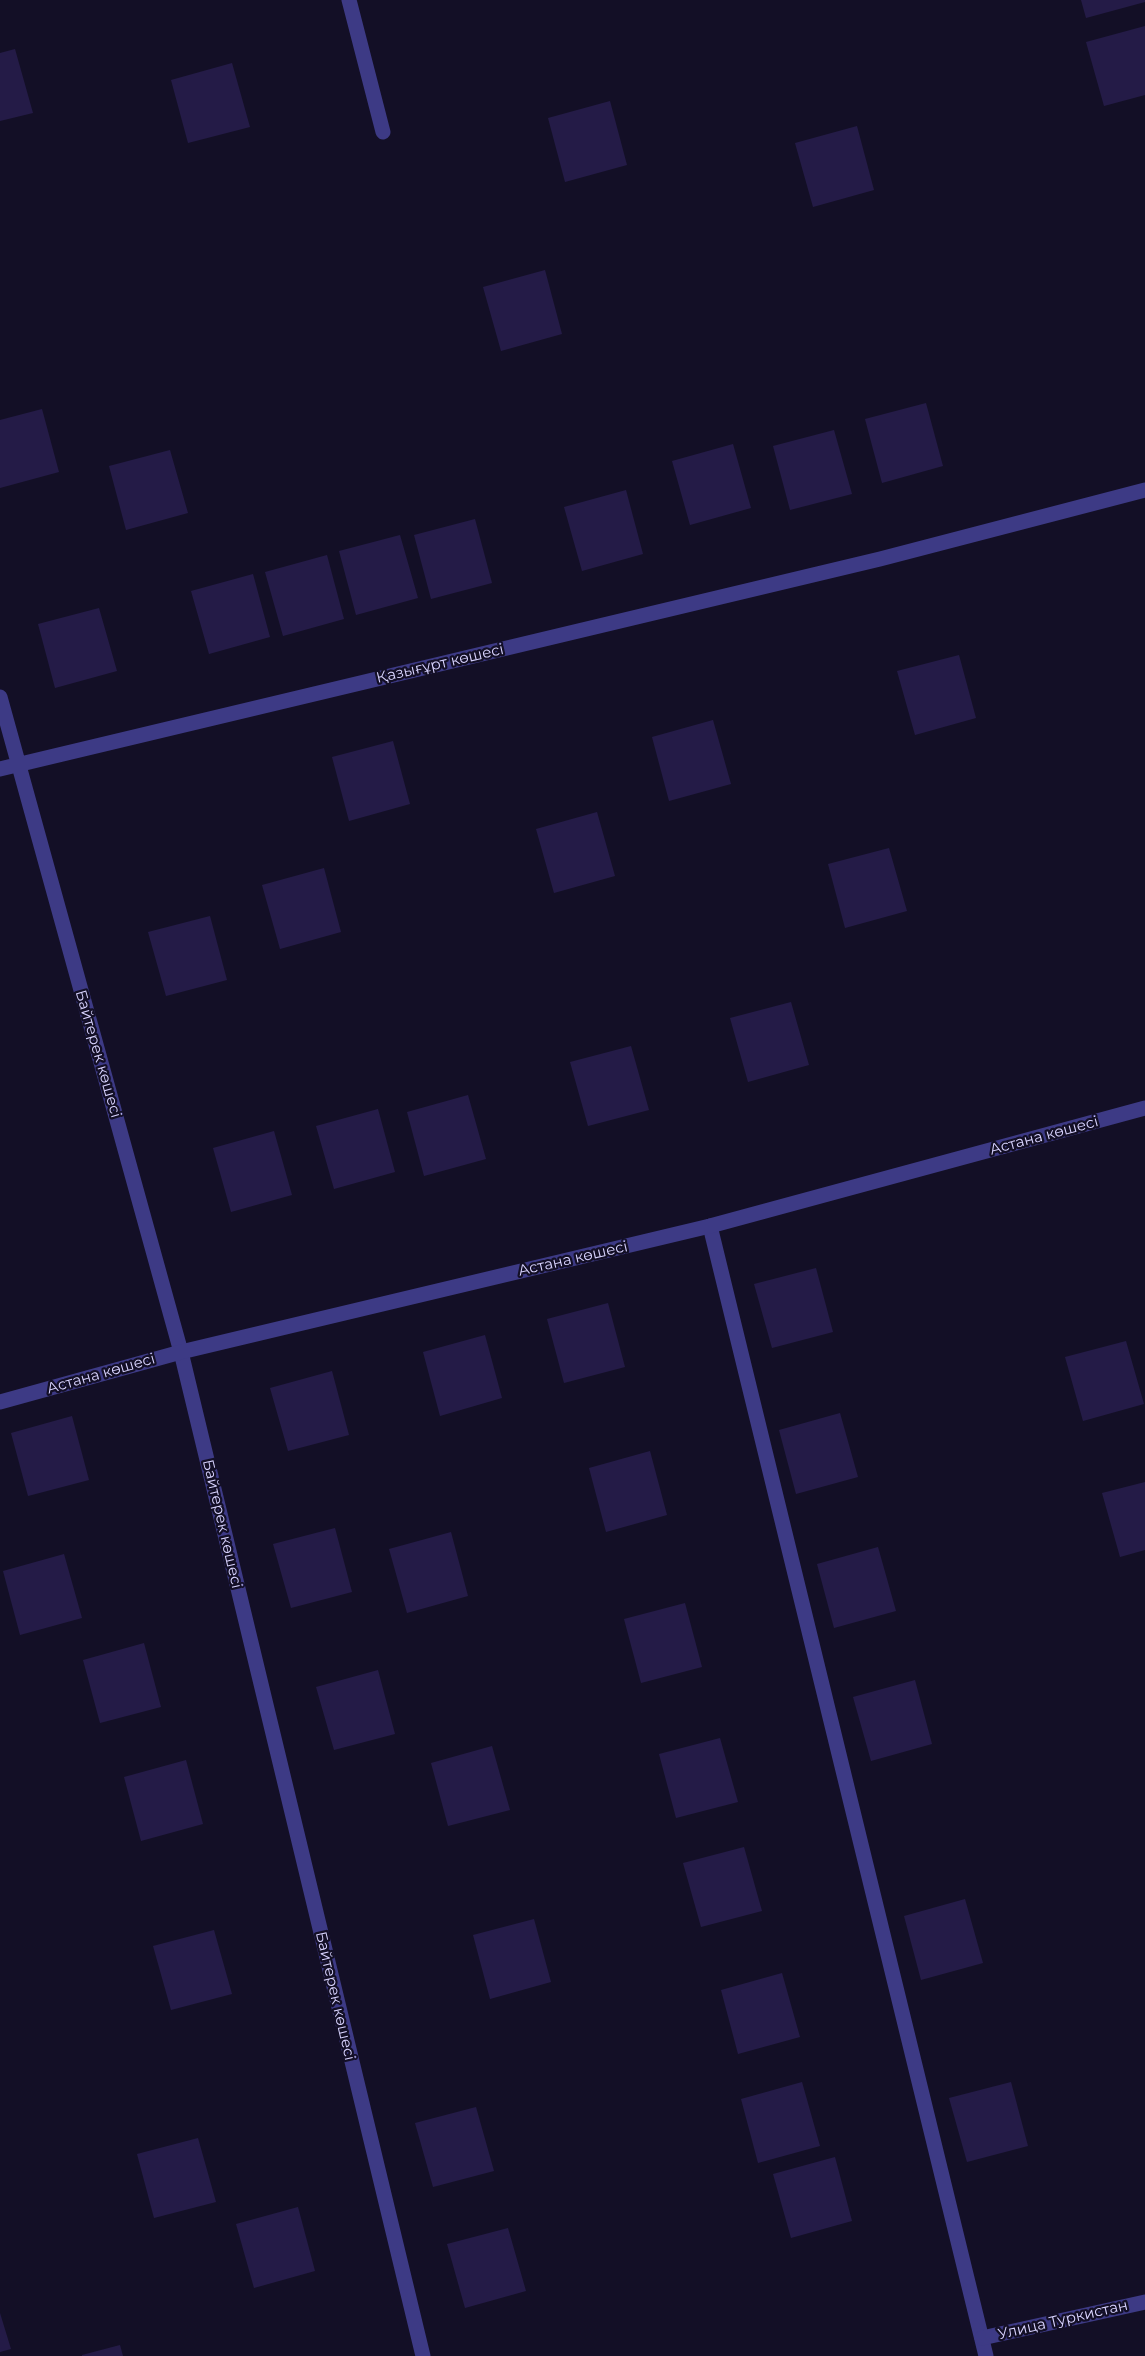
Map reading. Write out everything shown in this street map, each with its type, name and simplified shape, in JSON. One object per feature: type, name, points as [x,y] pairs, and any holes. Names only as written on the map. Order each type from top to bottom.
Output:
[{"type":"street","points":[[349,0],[383,132]]},
{"type":"street","name":"Қазығұрт көшесі","points":[[0,769],[880,559],[1145,490]]},
{"type":"street","name":"Байтерек көшесі","points":[[0,697],[182,1352],[423,2356]]},
{"type":"street","name":"Астана көшесі","points":[[0,1402],[182,1352],[710,1226],[1145,1108]]},
{"type":"street","points":[[710,1226],[986,2356]]},
{"type":"street","name":"Улица Туркистан","points":[[982,2338],[1145,2302]]},
{"type":"building","points":[[1081,0],[1145,0],[1145,2],[1086,18]]},
{"type":"building","points":[[1145,26],[1145,95],[1104,106],[1086,42]]},
{"type":"building","points":[[15,49],[33,113],[0,121],[0,53]]},
{"type":"building","points":[[232,63],[250,127],[188,143],[171,80]]},
{"type":"building","points":[[610,101],[627,165],[565,182],[548,118]]},
{"type":"building","points":[[857,126],[874,190],[813,207],[795,143]]},
{"type":"building","points":[[545,270],[562,334],[501,351],[483,287]]},
{"type":"building","points":[[926,403],[943,466],[882,483],[865,419]]},
{"type":"building","points":[[42,409],[59,472],[0,488],[0,420]]},
{"type":"building","points":[[834,430],[852,494],[790,510],[773,446]]},
{"type":"building","points":[[733,444],[751,508],[690,525],[672,461]]},
{"type":"building","points":[[170,450],[188,513],[126,530],[109,466]]},
{"type":"building","points":[[626,490],[643,554],[582,571],[564,507]]},
{"type":"building","points":[[475,519],[492,583],[431,599],[414,535]]},
{"type":"building","points":[[400,535],[418,598],[356,615],[339,551]]},
{"type":"building","points":[[327,555],[344,619],[283,636],[265,572]]},
{"type":"building","points":[[253,574],[270,637],[209,654],[191,591]]},
{"type":"building","points":[[99,608],[117,671],[55,688],[38,624]]},
{"type":"building","points":[[959,655],[976,718],[915,735],[897,671]]},
{"type":"building","points":[[713,720],[731,784],[669,801],[652,737]]},
{"type":"building","points":[[393,741],[410,804],[349,821],[332,757]]},
{"type":"building","points":[[597,812],[615,876],[554,893],[536,829]]},
{"type":"building","points":[[889,848],[907,911],[845,928],[828,864]]},
{"type":"building","points":[[324,868],[341,932],[280,949],[262,885]]},
{"type":"building","points":[[210,916],[227,980],[166,996],[148,932]]},
{"type":"building","points":[[791,1002],[809,1065],[748,1082],[730,1018]]},
{"type":"building","points":[[631,1046],[649,1110],[588,1126],[570,1062]]},
{"type":"building","points":[[468,1095],[486,1159],[424,1176],[407,1112]]},
{"type":"building","points":[[378,1109],[395,1172],[334,1189],[316,1126]]},
{"type":"building","points":[[274,1131],[292,1195],[231,1212],[213,1148]]},
{"type":"building","points":[[816,1268],[833,1332],[772,1348],[754,1284]]},
{"type":"building","points":[[608,1303],[625,1367],[564,1383],[547,1319]]},
{"type":"building","points":[[485,1335],[502,1398],[440,1416],[423,1352]]},
{"type":"building","points":[[1126,1341],[1144,1404],[1083,1421],[1065,1357]]},
{"type":"building","points":[[332,1371],[349,1435],[288,1451],[270,1388]]},
{"type":"building","points":[[840,1413],[858,1477],[796,1494],[779,1430]]},
{"type":"building","points":[[72,1416],[89,1480],[28,1496],[11,1433]]},
{"type":"building","points":[[650,1451],[667,1515],[606,1532],[589,1468]]},
{"type":"building","points":[[1145,1482],[1145,1550],[1120,1557],[1102,1493]]},
{"type":"building","points":[[335,1528],[352,1592],[291,1608],[273,1544]]},
{"type":"building","points":[[451,1532],[468,1596],[407,1613],[389,1549]]},
{"type":"building","points":[[878,1547],[896,1611],[834,1628],[817,1564]]},
{"type":"building","points":[[64,1554],[82,1618],[20,1635],[3,1571]]},
{"type":"building","points":[[685,1603],[702,1667],[641,1683],[624,1619]]},
{"type":"building","points":[[144,1643],[161,1707],[100,1723],[83,1660]]},
{"type":"building","points":[[378,1670],[395,1734],[334,1750],[316,1687]]},
{"type":"building","points":[[915,1680],[932,1744],[871,1761],[853,1697]]},
{"type":"building","points":[[720,1738],[738,1802],[676,1818],[659,1754]]},
{"type":"building","points":[[492,1746],[510,1810],[448,1826],[431,1763]]},
{"type":"building","points":[[186,1760],[203,1824],[141,1841],[124,1777]]},
{"type":"building","points":[[744,1847],[762,1911],[701,1927],[683,1863]]},
{"type":"building","points":[[965,1899],[983,1963],[921,1980],[904,1916]]},
{"type":"building","points":[[534,1919],[551,1982],[490,1999],[473,1935]]},
{"type":"building","points":[[214,1930],[232,1994],[171,2010],[153,1946]]},
{"type":"building","points":[[782,1973],[800,2037],[738,2054],[721,1990]]},
{"type":"building","points":[[802,2082],[820,2146],[758,2163],[741,2099]]},
{"type":"building","points":[[1011,2082],[1028,2146],[967,2162],[949,2098]]},
{"type":"building","points":[[476,2107],[494,2171],[433,2187],[415,2123]]},
{"type":"building","points":[[198,2138],[216,2202],[154,2218],[137,2154]]},
{"type":"building","points":[[835,2157],[852,2221],[791,2238],[773,2174]]},
{"type":"building","points":[[298,2207],[315,2271],[254,2288],[236,2224]]},
{"type":"building","points":[[508,2228],[526,2291],[465,2308],[447,2244]]},
{"type":"building","points":[[0,2313],[11,2349],[0,2352]]},
{"type":"building","points":[[120,2345],[123,2356],[82,2356],[82,2355]]}]
